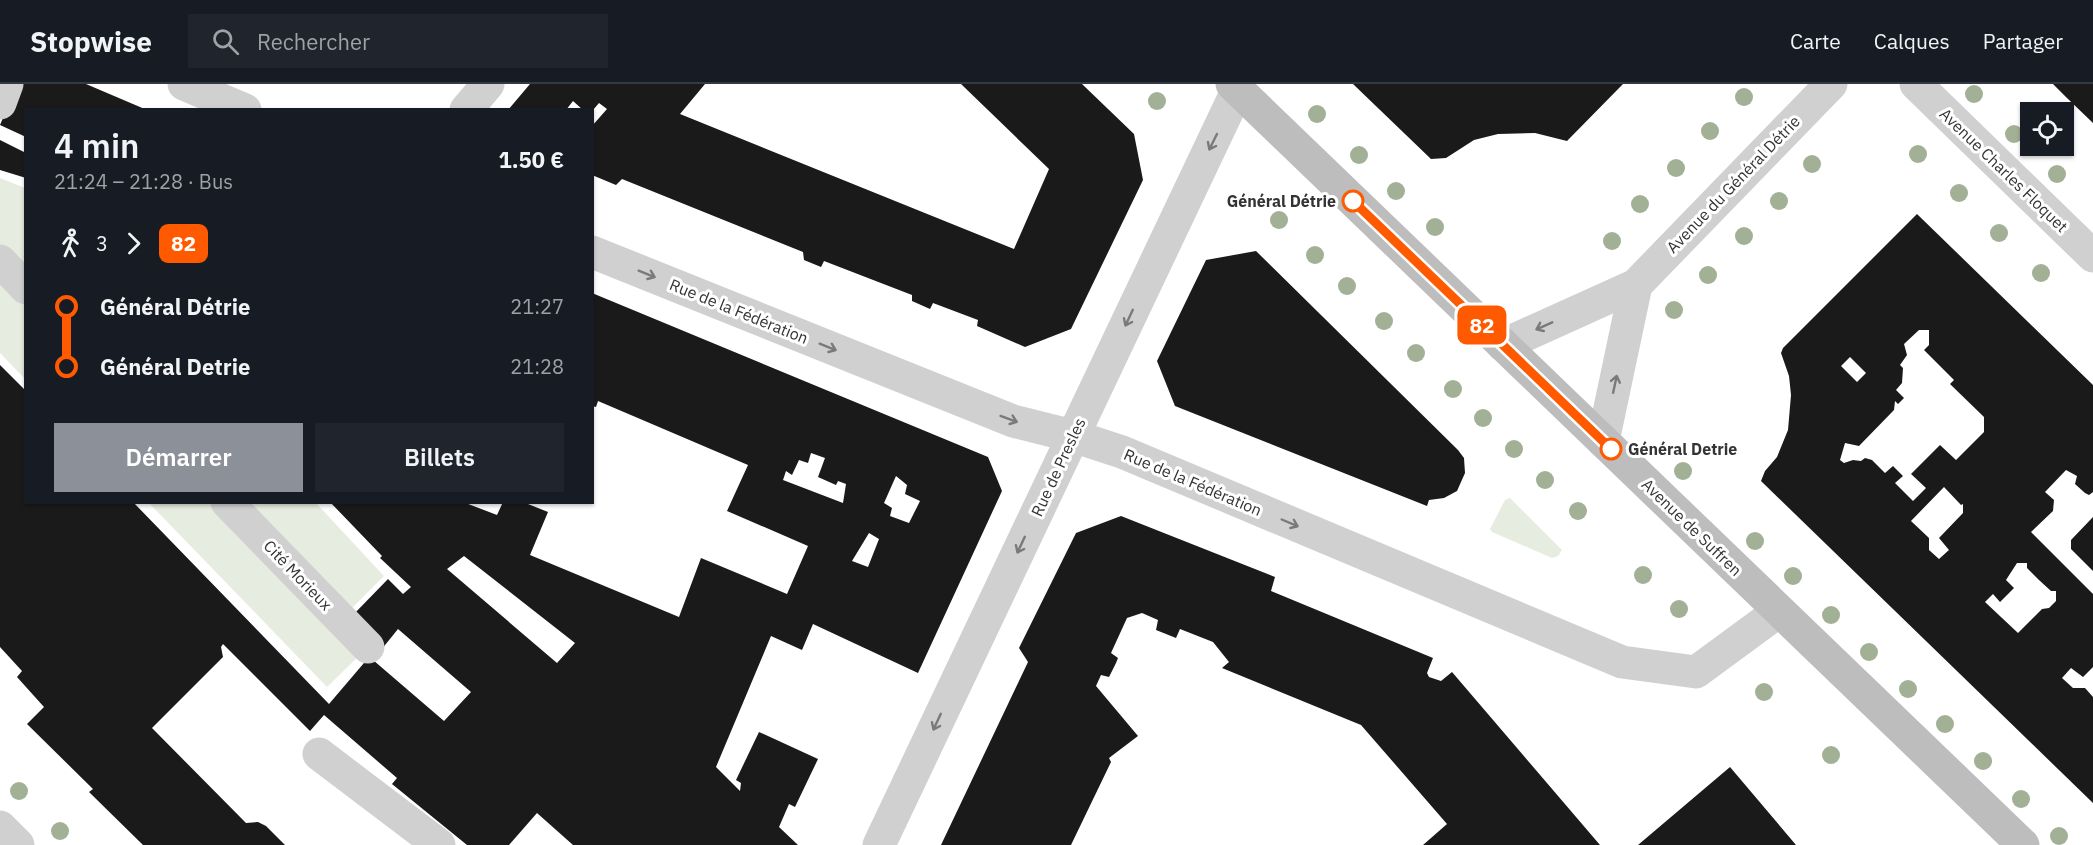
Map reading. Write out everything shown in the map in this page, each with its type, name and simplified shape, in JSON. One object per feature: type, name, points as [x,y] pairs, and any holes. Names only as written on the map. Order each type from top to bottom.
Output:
[{"type":"main road","name":"Avenue de Suffren","points":[[1235,87],[2023,845]]},
{"type":"street","points":[[0,103],[7,84]]},
{"type":"street","points":[[184,84],[240,108]]},
{"type":"street","points":[[468,108],[488,84]]},
{"type":"street","name":"Avenue du Général Détrie","points":[[1503,345],[1636,285],[1831,84]]},
{"type":"street","name":"Avenue Charles Floquet","points":[[1916,84],[2093,256]]},
{"type":"street","name":"Rue de Presles","points":[[879,845],[1235,87]]},
{"type":"street","name":"Rue de la Fédération","points":[[594,253],[1013,421],[1073,436],[1122,452],[1622,662],[1696,672],[1779,611]]},
{"type":"street","points":[[0,261],[24,286]]},
{"type":"street","points":[[1603,441],[1636,285]]},
{"type":"street","points":[[1586,307],[1624,342]]},
{"type":"street","name":"Cité Morieux","points":[[229,504],[368,646]]},
{"type":"street","points":[[319,754],[439,845]]},
{"type":"street","points":[[0,827],[18,845]]},
{"type":"shaded area","points":[[0,178],[24,188],[24,378],[0,353]]},
{"type":"shaded area","points":[[1510,498],[1562,550],[1558,556],[1552,558],[1492,532],[1490,529],[1505,500]]},
{"type":"shaded area","points":[[150,504],[317,504],[384,576],[345,615],[363,652],[327,687]]},
{"type":"building","points":[[17,84],[86,84],[142,108],[24,108],[24,136],[0,125]]},
{"type":"building","points":[[530,84],[705,84],[680,114],[1014,249],[1049,169],[961,84],[1082,84],[1134,134],[1143,180],[1071,329],[1025,347],[977,326],[978,320],[933,303],[930,309],[912,301],[912,295],[824,261],[821,267],[804,260],[803,252],[622,179],[616,185],[594,176],[594,124],[607,109],[599,103],[594,109],[581,108],[573,101],[568,108],[510,108]]},
{"type":"building","points":[[1353,84],[1623,84],[1567,141],[1535,133],[1498,134],[1474,140],[1446,158],[1431,159]]},
{"type":"building","points":[[2053,84],[2093,84],[2093,123],[2074,105],[2074,102]]},
{"type":"building","points":[[0,140],[24,152],[24,177],[0,170]]},
{"type":"building","points":[[1917,214],[2093,385],[2093,492],[2089,495],[2085,493],[2075,484],[2077,476],[2066,470],[2045,492],[2054,500],[2053,511],[2031,532],[2093,594],[2093,667],[2083,677],[2071,668],[2062,678],[2073,688],[2085,688],[2093,697],[2093,803],[1761,481],[1765,471],[1777,457],[1788,430],[1791,395],[1789,376],[1781,353],[1783,348]],"holes":[[[1919,330],[1929,330],[1929,345],[1924,350],[1954,380],[1950,384],[1984,417],[1984,432],[1956,460],[1940,445],[1911,474],[1926,488],[1913,501],[1895,483],[1903,476],[1893,466],[1885,473],[1872,460],[1865,458],[1861,461],[1853,460],[1844,463],[1840,460],[1845,443],[1859,446],[1894,410],[1895,401],[1898,404],[1904,398],[1896,390],[1902,383],[1903,368],[1900,365],[1907,355],[1904,344]],[[1850,357],[1866,373],[1857,382],[1841,366]],[[1944,487],[1961,505],[1963,504],[1963,513],[1939,538],[1949,550],[1939,559],[1929,550],[1929,538],[1911,521]],[[2017,563],[2027,563],[2027,568],[2039,580],[2051,591],[2056,591],[2056,601],[2049,608],[2042,609],[2018,633],[1985,602],[1993,594],[2000,602],[2014,588],[2006,580]]]},
{"type":"building","points":[[1256,251],[1458,450],[1464,458],[1465,473],[1457,491],[1444,498],[1429,500],[1427,506],[1175,406],[1157,361],[1206,260]]},
{"type":"building","points":[[594,294],[988,457],[1002,491],[918,673],[813,624],[802,650],[771,636],[716,767],[740,791],[741,783],[736,780],[759,732],[818,759],[795,807],[789,804],[779,827],[798,845],[573,845],[537,813],[509,845],[467,845],[392,784],[397,778],[324,715],[310,731],[223,644],[221,647],[223,657],[152,728],[246,823],[258,822],[266,826],[285,845],[143,845],[89,792],[93,789],[27,724],[44,707],[17,677],[22,671],[0,647],[0,365],[24,389],[24,504],[135,504],[329,704],[381,643],[353,615],[388,579],[403,594],[411,587],[380,558],[382,556],[332,504],[468,504],[497,515],[502,504],[528,504],[548,512],[530,555],[679,617],[701,558],[787,594],[808,546],[727,511],[748,465],[598,401],[596,407],[594,406]],"holes":[[[811,453],[825,458],[818,477],[836,485],[838,481],[846,484],[843,503],[783,480],[786,471],[792,475],[799,460],[808,463]],[[896,476],[907,485],[905,494],[920,501],[909,523],[890,516],[892,508],[884,503]],[[869,533],[879,539],[868,567],[852,561]],[[464,556],[575,643],[557,663],[447,569]],[[398,629],[471,692],[444,721],[373,660]]]},
{"type":"building","points":[[1121,516],[1275,577],[1271,591],[1433,658],[1427,673],[1429,677],[1441,681],[1452,672],[1600,845],[1423,845],[1447,824],[1361,725],[1222,668],[1229,662],[1213,642],[1180,629],[1176,638],[1156,630],[1158,620],[1142,613],[1127,618],[1111,653],[1118,658],[1116,663],[1109,677],[1101,675],[1096,686],[1138,736],[1109,758],[1111,762],[1071,845],[941,845],[1028,662],[1019,648],[1076,533]]},
{"type":"building","points":[[2093,517],[2093,571],[2071,549],[2071,540]]},
{"type":"building","points":[[1730,767],[1796,845],[1638,845]]},
{"type":"bus line","name":"82","points":[[1353,201],[1611,449]]},
{"type":"place","name":"Général Détrie","points":[[1353,201]]},
{"type":"place","name":"Général Detrie","points":[[1611,449]]}]
